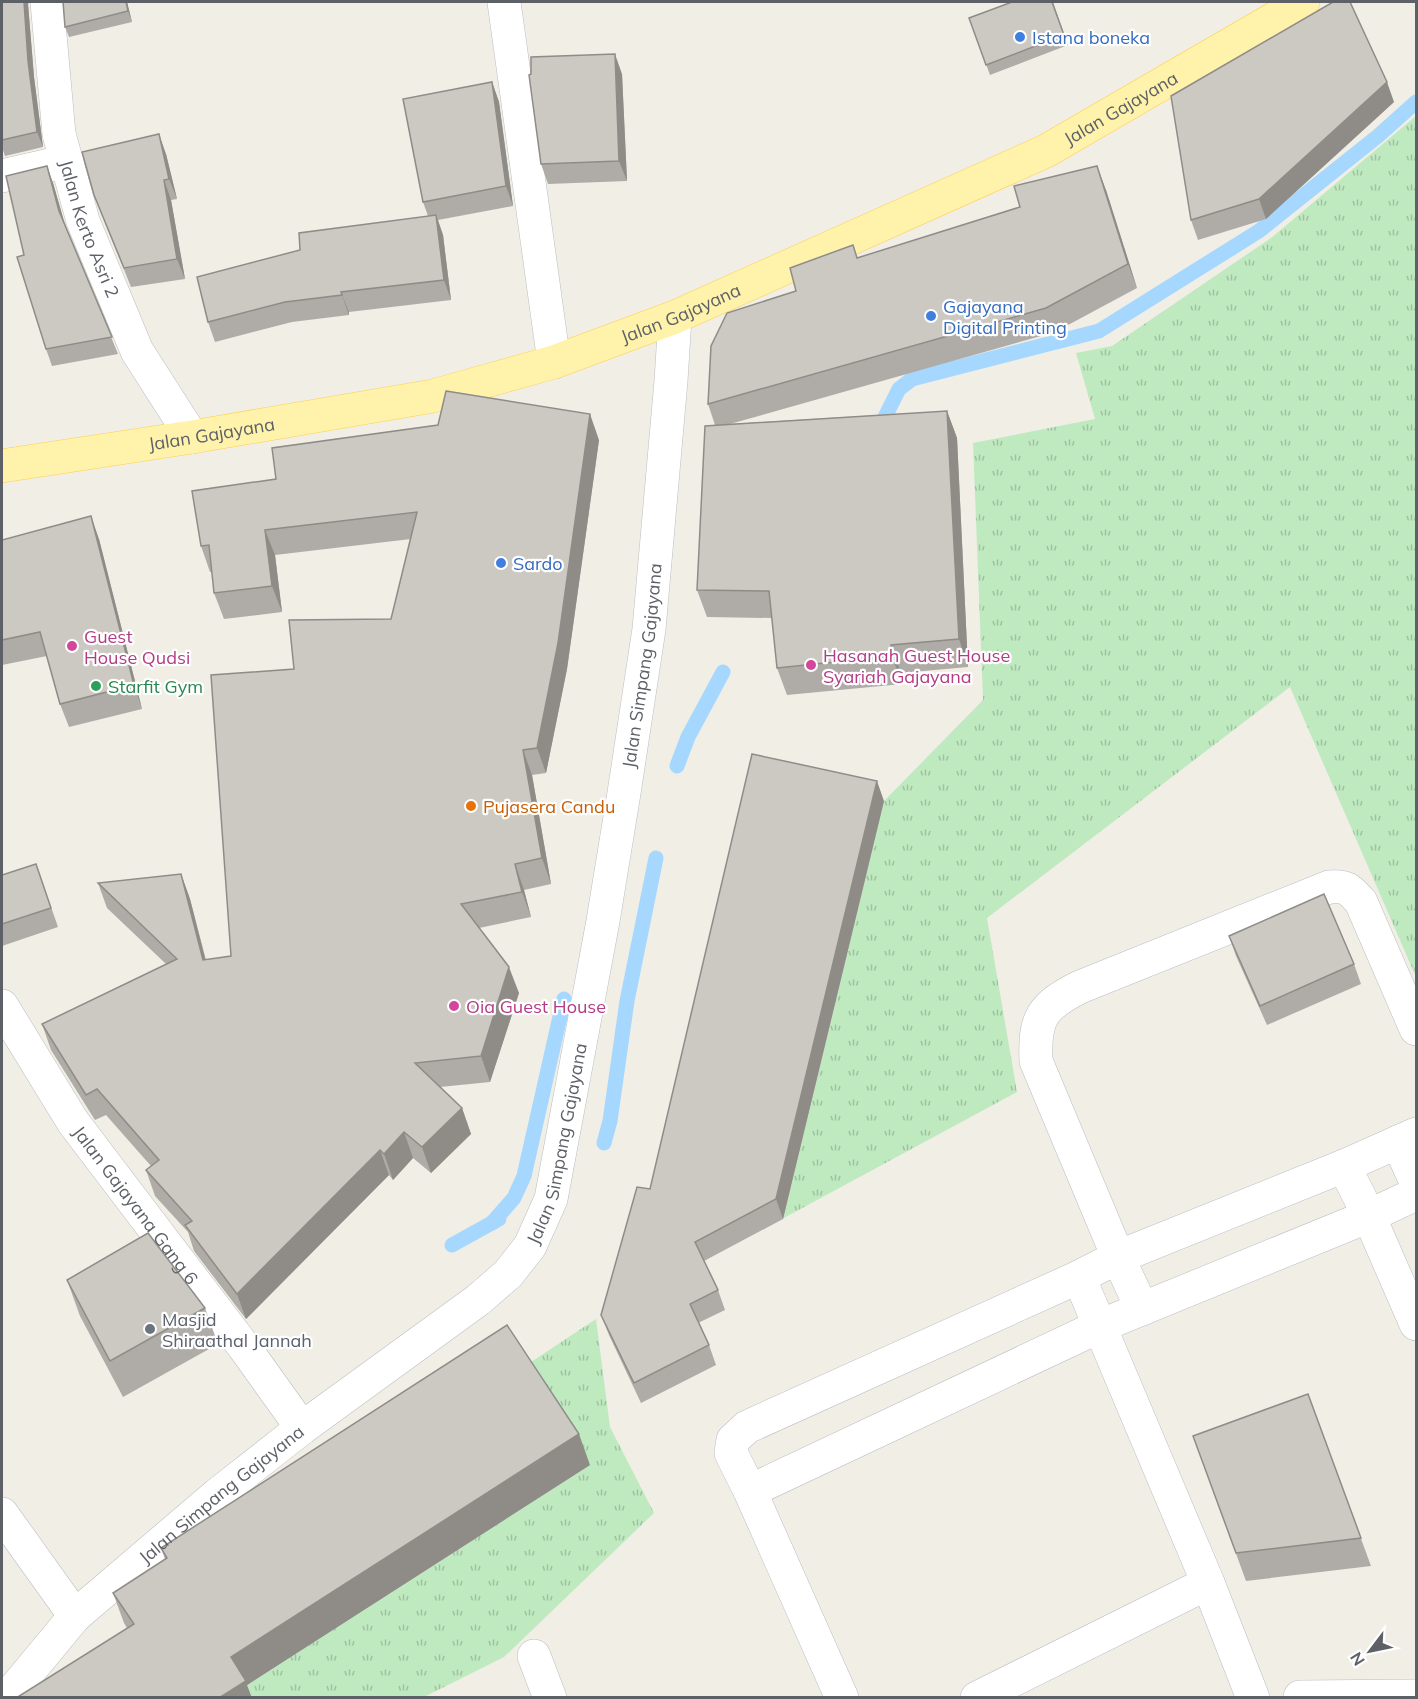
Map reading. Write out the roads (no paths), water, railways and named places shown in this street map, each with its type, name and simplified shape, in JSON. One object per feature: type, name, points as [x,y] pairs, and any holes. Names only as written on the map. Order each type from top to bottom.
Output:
[{"type":"main road","name":"Jalan Gajayana","points":[[2,466],[192,437],[433,396],[554,362],[675,317],[1046,151],[1303,2]]},
{"type":"street","name":"Jalan Kerto Asri 2","points":[[47,2],[59,134],[83,221],[137,351],[192,437]]},
{"type":"street","points":[[504,2],[554,362]]},
{"type":"street","points":[[2,176],[67,161]]},
{"type":"street","name":"Jalan Simpang Gajayana","points":[[7,1698],[75,1616],[218,1494],[302,1428],[469,1307],[508,1274],[530,1246],[551,1199],[603,921],[649,629],[675,317]]},
{"type":"street","points":[[1142,1309],[1036,1061],[1035,1036],[1043,1013],[1057,998],[1329,887],[1341,886],[1361,902],[1416,1029]]},
{"type":"street","name":"Jalan Gajayana Gang 6","points":[[2,1006],[73,1122],[244,1347],[302,1428]]},
{"type":"street","points":[[842,1698],[731,1453],[733,1440],[747,1427],[1079,1277],[1118,1257],[1344,1166],[1407,1138],[1416,1182]]},
{"type":"street","points":[[1344,1166],[1369,1216],[1416,1324]]},
{"type":"street","points":[[750,1491],[1100,1326],[1369,1216],[1416,1194]]},
{"type":"street","points":[[1079,1277],[1208,1583],[1253,1698]]},
{"type":"street","points":[[2,1514],[75,1616]]},
{"type":"street","points":[[977,1698],[1208,1583]]},
{"type":"street","points":[[534,1656],[550,1698]]},
{"type":"street","points":[[1300,1697],[1416,1696]]},
{"type":"waterway","points":[[878,431],[899,389],[912,379],[1099,331],[1259,231],[1378,136],[1416,102]]},
{"type":"waterway","points":[[677,766],[688,737],[723,672]]},
{"type":"waterway","points":[[604,1143],[610,1121],[627,1001],[656,858]]},
{"type":"waterway","points":[[492,1223],[514,1198],[524,1176],[564,999]]},
{"type":"waterway","points":[[452,1245],[499,1219]]},
{"type":"place","name":"Istana boneka","points":[[1020,37]]},
{"type":"place","name":"Gajayana Digital Printing","points":[[931,316]]},
{"type":"place","name":"Sardo","points":[[501,563]]},
{"type":"place","name":"Guest House Qudsi","points":[[72,646]]},
{"type":"place","name":"Hasanah Guest House Syariah Gajayana","points":[[811,665]]},
{"type":"place","name":"Starfit Gym","points":[[96,686]]},
{"type":"place","name":"Pujasera Candu","points":[[471,806]]},
{"type":"place","name":"Oia Guest House","points":[[454,1006]]},
{"type":"place","name":"Masjid Shiraathal Jannah","points":[[150,1329]]}]
